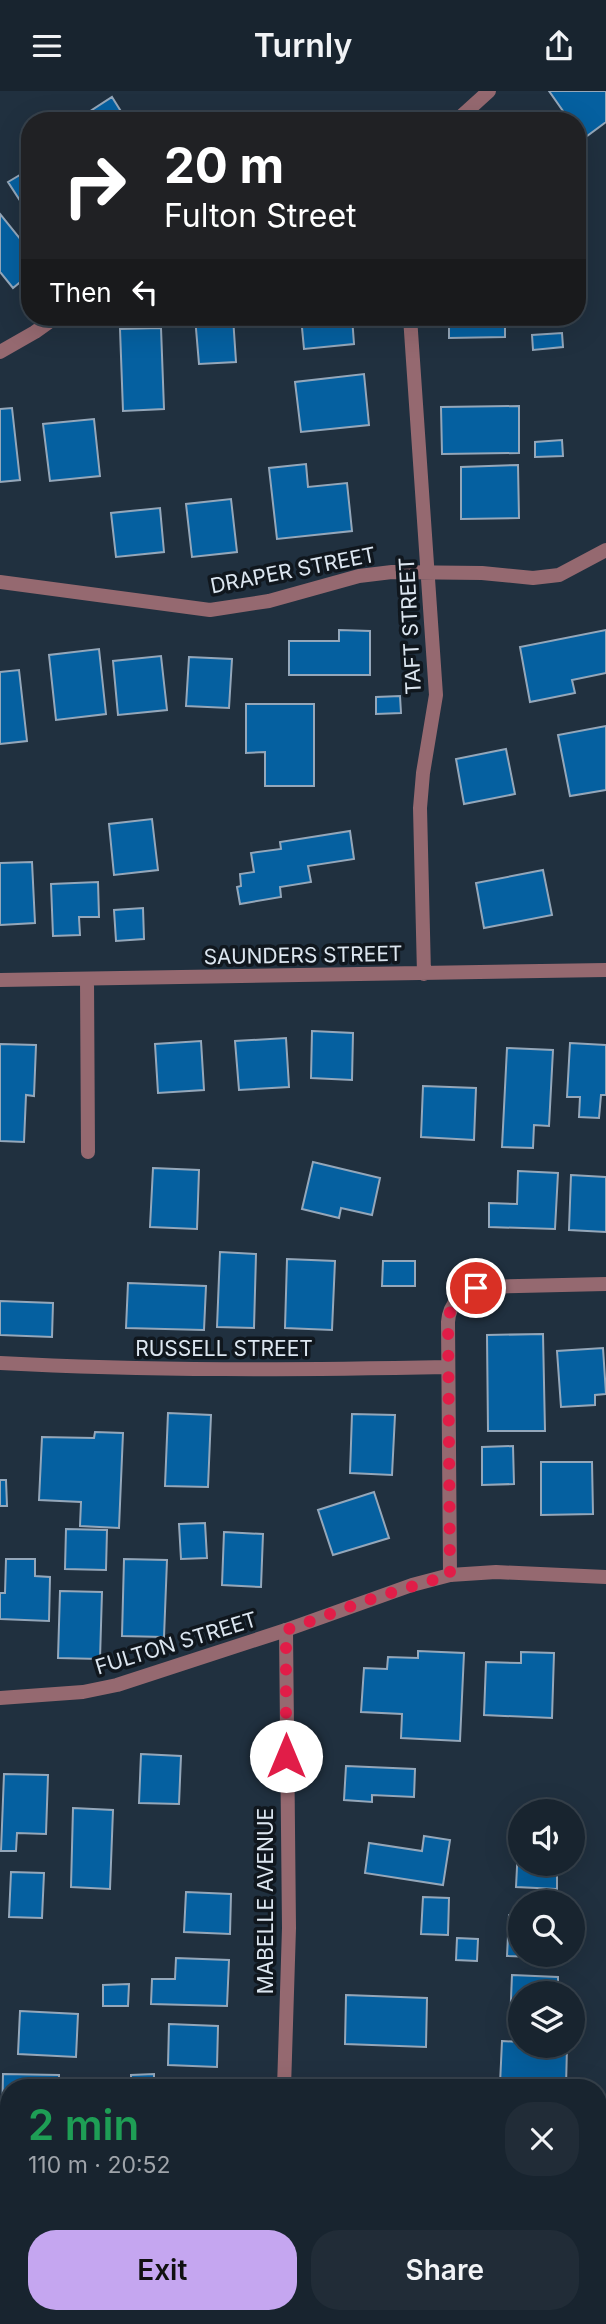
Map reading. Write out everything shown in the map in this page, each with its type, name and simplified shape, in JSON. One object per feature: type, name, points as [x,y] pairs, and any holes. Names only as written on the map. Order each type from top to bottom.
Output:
[{"type":"street","points":[[466,112],[489,91]]},
{"type":"street","points":[[0,352],[44,326]]},
{"type":"street","name":"TAFT STREET","points":[[411,326],[436,695],[420,808],[424,974]]},
{"type":"street","name":"DRAPER STREET","points":[[0,582],[210,610],[269,601],[359,576],[392,572],[533,577],[559,575],[606,550]]},
{"type":"street","name":"SAUNDERS STREET","points":[[0,980],[606,970]]},
{"type":"street","points":[[87,979],[88,1151]]},
{"type":"street","points":[[450,1575],[448,1367],[449,1315],[455,1302],[466,1292],[480,1287],[606,1284]]},
{"type":"street","name":"RUSSELL STREET","points":[[0,1363],[95,1368],[249,1370],[448,1367]]},
{"type":"street","name":"FULTON STREET","points":[[0,1698],[83,1692],[117,1685],[450,1575],[496,1572],[606,1577]]},
{"type":"street","name":"MABELLE AVENUE","points":[[284,2079],[289,1928],[286,1630]]},
{"type":"building","points":[[549,91],[606,91],[606,122],[586,137],[586,112],[564,112]]},
{"type":"building","points":[[112,97],[121,112],[89,112]]},
{"type":"building","points":[[21,174],[21,202],[8,182]]},
{"type":"building","points":[[0,214],[21,240],[21,281],[13,288],[0,272]]},
{"type":"building","points":[[196,326],[234,326],[236,362],[199,364]]},
{"type":"building","points":[[302,326],[353,326],[354,344],[304,349]]},
{"type":"building","points":[[449,326],[505,326],[505,337],[449,338]]},
{"type":"building","points":[[161,328],[164,409],[123,411],[120,329]]},
{"type":"building","points":[[562,333],[563,347],[533,350],[532,335]]},
{"type":"building","points":[[364,374],[369,425],[301,432],[295,382]]},
{"type":"building","points":[[519,406],[519,453],[442,454],[441,407]]},
{"type":"building","points":[[12,408],[20,480],[0,482],[0,409]]},
{"type":"building","points":[[94,419],[100,476],[50,481],[43,424]]},
{"type":"building","points":[[562,440],[563,456],[535,457],[535,442]]},
{"type":"building","points":[[306,464],[308,487],[347,483],[352,531],[277,539],[269,468]]},
{"type":"building","points":[[518,465],[519,518],[461,519],[461,467]]},
{"type":"building","points":[[231,499],[237,552],[192,557],[186,504]]},
{"type":"building","points":[[160,508],[164,552],[116,557],[111,513]]},
{"type":"building","points":[[339,630],[370,631],[370,675],[289,675],[289,641],[339,641]]},
{"type":"building","points":[[606,630],[606,673],[572,680],[575,693],[530,702],[520,647]]},
{"type":"building","points":[[99,649],[106,714],[56,720],[49,655]]},
{"type":"building","points":[[161,656],[167,710],[118,715],[113,661]]},
{"type":"building","points":[[189,657],[232,659],[229,708],[186,706]]},
{"type":"building","points":[[19,670],[27,741],[0,744],[0,672]]},
{"type":"building","points":[[400,696],[401,713],[376,714],[376,697]]},
{"type":"building","points":[[246,704],[314,704],[314,786],[265,786],[265,752],[246,753]]},
{"type":"building","points":[[606,726],[606,790],[570,796],[558,735]]},
{"type":"building","points":[[506,749],[515,794],[464,804],[456,759]]},
{"type":"building","points":[[152,819],[158,870],[114,875],[109,824]]},
{"type":"building","points":[[350,831],[354,859],[308,866],[311,882],[280,887],[281,897],[240,904],[237,887],[241,886],[240,874],[254,872],[251,853],[281,849],[280,842]]},
{"type":"building","points":[[32,862],[35,923],[0,925],[0,863]]},
{"type":"building","points":[[543,870],[552,915],[484,928],[476,883]]},
{"type":"building","points":[[98,882],[99,917],[79,917],[80,935],[53,936],[51,884]]},
{"type":"building","points":[[143,908],[144,939],[116,941],[114,910]]},
{"type":"building","points":[[312,1031],[353,1033],[352,1080],[311,1078]]},
{"type":"building","points":[[286,1038],[289,1087],[239,1090],[235,1041]]},
{"type":"building","points":[[201,1041],[204,1090],[158,1093],[155,1044]]},
{"type":"building","points":[[570,1043],[606,1045],[606,1095],[601,1095],[599,1118],[579,1117],[580,1097],[567,1097]]},
{"type":"building","points":[[0,1044],[36,1045],[34,1096],[26,1095],[24,1142],[0,1141]]},
{"type":"building","points":[[507,1048],[553,1050],[549,1126],[534,1125],[533,1148],[502,1147]]},
{"type":"building","points":[[423,1086],[476,1088],[474,1140],[421,1137]]},
{"type":"building","points":[[313,1162],[380,1178],[372,1215],[341,1208],[339,1218],[302,1209]]},
{"type":"building","points":[[153,1168],[199,1170],[197,1229],[150,1227]]},
{"type":"building","points":[[518,1171],[558,1173],[555,1229],[489,1227],[489,1203],[517,1204]]},
{"type":"building","points":[[571,1175],[606,1177],[606,1232],[569,1230]]},
{"type":"building","points":[[220,1252],[256,1254],[254,1328],[217,1327]]},
{"type":"building","points":[[287,1259],[335,1261],[332,1330],[285,1328]]},
{"type":"building","points":[[383,1261],[415,1261],[415,1286],[382,1286]]},
{"type":"building","points":[[128,1283],[206,1286],[204,1330],[126,1328]]},
{"type":"building","points":[[0,1301],[53,1303],[52,1337],[0,1335]]},
{"type":"building","points":[[543,1334],[545,1431],[488,1431],[487,1335]]},
{"type":"building","points":[[603,1348],[606,1394],[595,1395],[595,1405],[561,1407],[557,1351]]},
{"type":"building","points":[[168,1413],[211,1415],[208,1487],[165,1486]]},
{"type":"building","points":[[352,1414],[395,1415],[392,1475],[350,1473]]},
{"type":"building","points":[[95,1432],[123,1433],[119,1528],[80,1526],[81,1502],[39,1500],[42,1437],[94,1438]]},
{"type":"building","points":[[513,1446],[514,1484],[482,1485],[482,1447]]},
{"type":"building","points":[[541,1462],[592,1462],[593,1514],[541,1515]]},
{"type":"building","points":[[0,1480],[6,1480],[7,1506],[0,1506]]},
{"type":"building","points":[[374,1492],[389,1538],[333,1555],[318,1510]]},
{"type":"building","points":[[205,1523],[207,1558],[181,1559],[179,1524]]},
{"type":"building","points":[[66,1529],[107,1530],[106,1570],[65,1569]]},
{"type":"building","points":[[224,1532],[263,1534],[261,1587],[222,1585]]},
{"type":"building","points":[[6,1559],[35,1559],[35,1576],[50,1577],[49,1621],[0,1619],[0,1593],[5,1593]]},
{"type":"building","points":[[124,1559],[167,1560],[164,1637],[122,1636]]},
{"type":"building","points":[[60,1591],[102,1592],[100,1659],[58,1658]]},
{"type":"building","points":[[418,1651],[464,1653],[460,1741],[401,1738],[402,1714],[361,1712],[364,1668],[387,1669],[388,1657],[418,1658]]},
{"type":"building","points":[[521,1652],[554,1653],[552,1718],[484,1715],[486,1662],[521,1663]]},
{"type":"building","points":[[141,1754],[181,1756],[179,1804],[139,1803]]},
{"type":"building","points":[[346,1766],[415,1769],[414,1797],[372,1795],[372,1802],[344,1800]]},
{"type":"building","points":[[4,1774],[48,1775],[46,1834],[17,1833],[16,1851],[1,1851]]},
{"type":"building","points":[[73,1808],[113,1810],[110,1889],[71,1887]]},
{"type":"building","points":[[424,1836],[450,1840],[443,1885],[365,1873],[369,1843],[422,1851]]},
{"type":"building","points":[[11,1872],[44,1873],[42,1918],[9,1917]]},
{"type":"building","points":[[517,1876],[557,1876],[557,1889],[516,1887]]},
{"type":"building","points":[[186,1892],[231,1894],[230,1934],[184,1932]]},
{"type":"building","points":[[423,1897],[449,1898],[448,1935],[421,1934]]},
{"type":"building","points":[[457,1938],[478,1939],[477,1961],[456,1960]]},
{"type":"building","points":[[176,1958],[229,1960],[227,2006],[151,2004],[152,1979],[175,1979]]},
{"type":"building","points":[[512,1975],[558,1977],[558,1981],[512,1981]]},
{"type":"building","points":[[129,1984],[128,2006],[103,2006],[103,1985]]},
{"type":"building","points":[[346,1995],[427,1998],[426,2047],[345,2044]]},
{"type":"building","points":[[20,2011],[78,2014],[76,2057],[18,2054]]},
{"type":"building","points":[[169,2024],[218,2026],[217,2067],[168,2065]]},
{"type":"building","points":[[502,2041],[508,2041],[508,2058],[567,2058],[566,2079],[500,2079]]},
{"type":"building","points":[[3,2074],[59,2075],[59,2079],[3,2079]]},
{"type":"building","points":[[154,2074],[154,2079],[131,2079],[131,2075]]},
{"type":"route","points":[[286,1756],[286,1630],[412,1585],[450,1575],[448,1319],[451,1308],[460,1296],[476,1288]]}]
